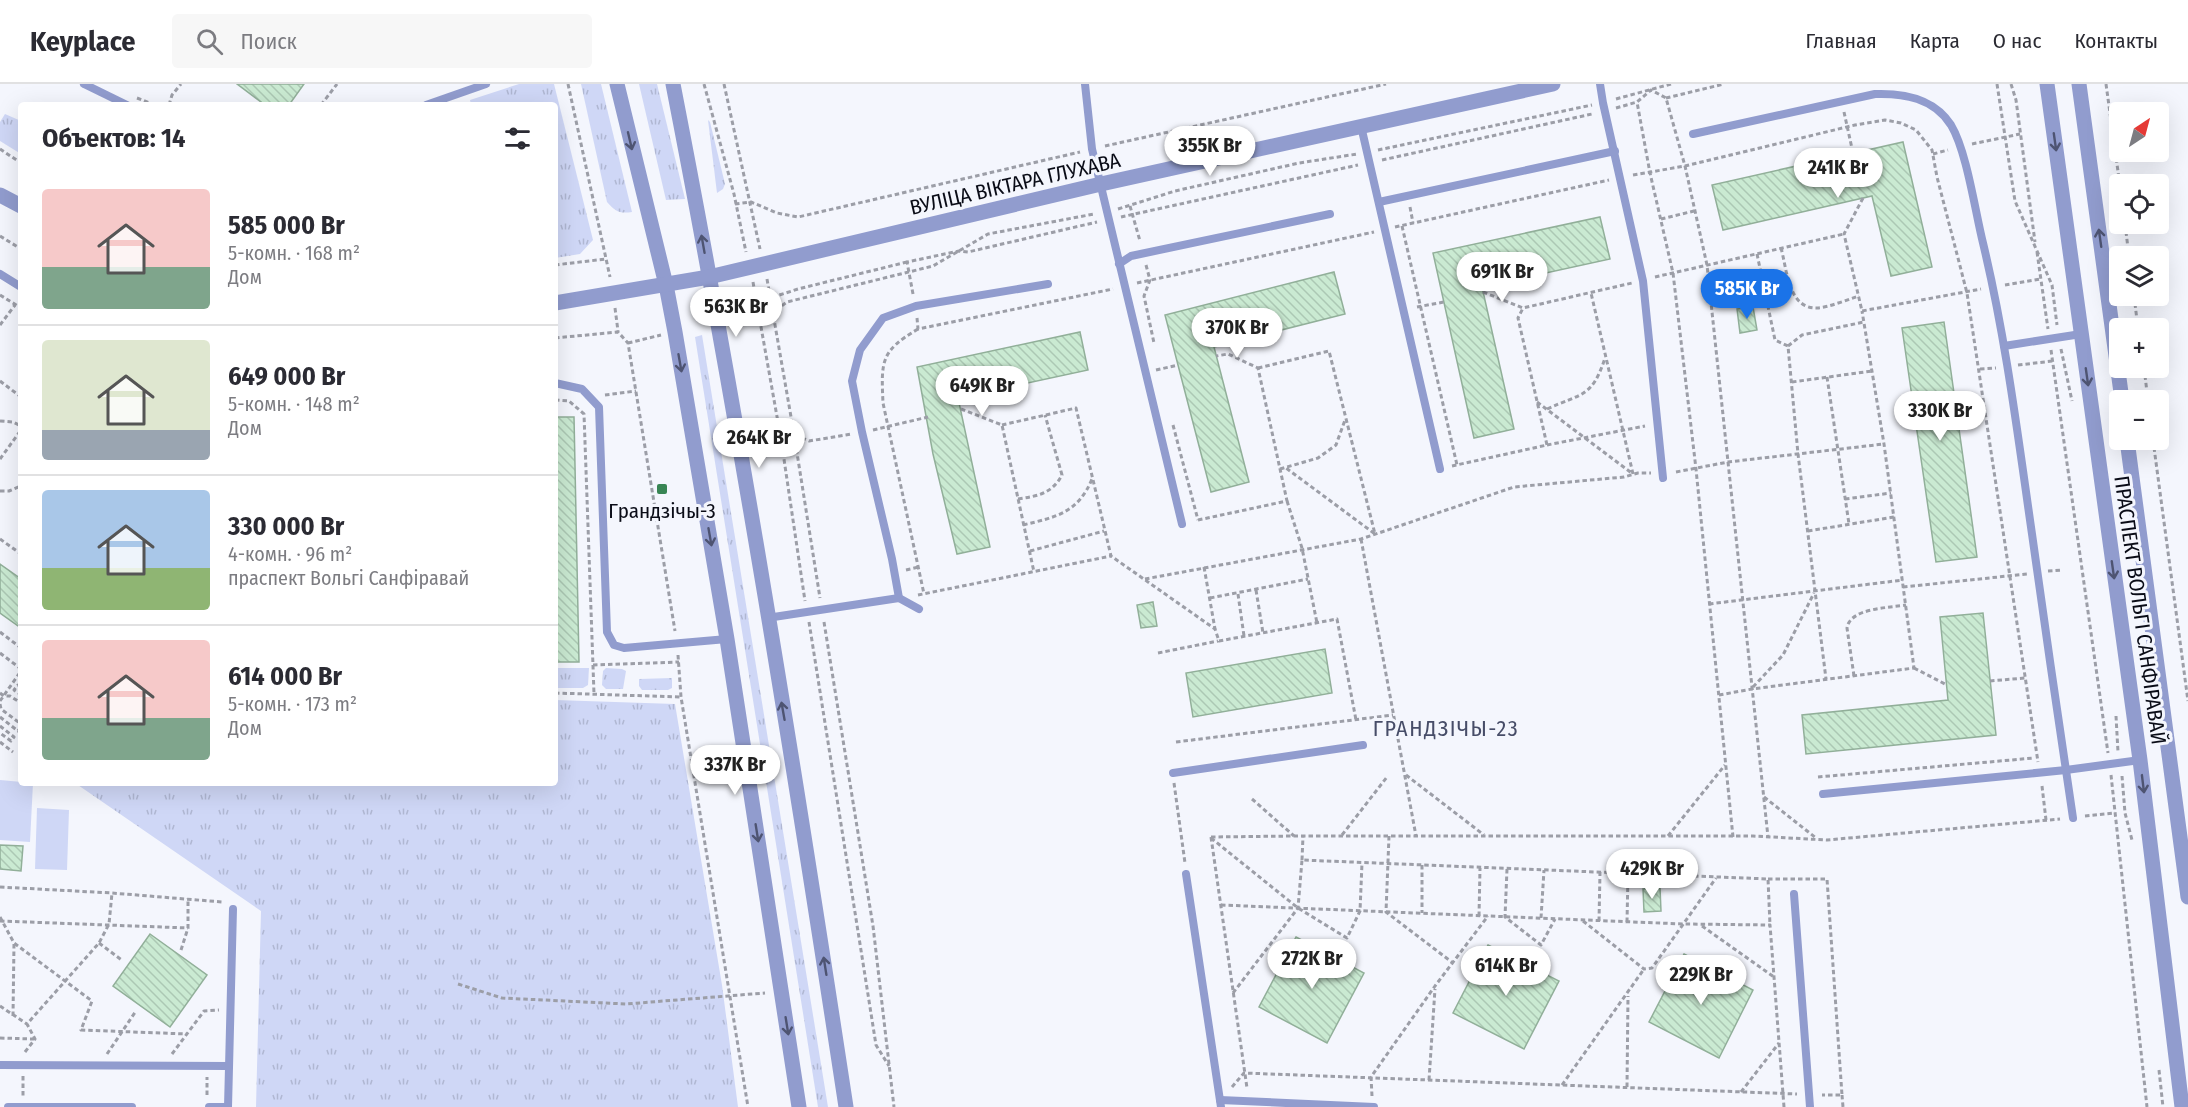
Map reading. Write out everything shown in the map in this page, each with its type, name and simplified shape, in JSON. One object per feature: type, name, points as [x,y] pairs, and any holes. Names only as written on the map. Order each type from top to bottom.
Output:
[{"type":"street","points":[[617,84],[666,285],[675,332],[727,639],[799,1107]]},
{"type":"street","points":[[673,84],[709,277],[809,860],[846,1107]]},
{"type":"street","name":"ВУЛІЦА ВІКТАРА ГЛУХАВА","points":[[558,303],[709,277],[1101,184],[1553,84]]},
{"type":"street","name":"ПРАСПЕКТ ВОЛЬГІ САНФІРАВАЙ","points":[[2047,84],[2140,760],[2182,1107]]},
{"type":"street","points":[[2079,84],[2121,390]]},
{"type":"street","points":[[0,195],[18,204]]},
{"type":"street","name":"ПРАСПЕКТ ВОЛЬГІ САНФІРАВАЙ","points":[[2128,450],[2188,897]]},
{"type":"lane","points":[[84,84],[121,102]]},
{"type":"lane","points":[[435,102],[486,84]]},
{"type":"lane","points":[[1085,84],[1092,149],[1182,524]]},
{"type":"lane","points":[[1600,84],[1643,281],[1663,476]]},
{"type":"lane","points":[[1694,134],[1875,94],[1896,93],[1917,97],[1933,107],[1950,124],[1960,147],[1993,287],[2004,346],[2073,818]]},
{"type":"lane","points":[[1361,126],[1440,469]]},
{"type":"lane","points":[[1378,202],[1615,151]]},
{"type":"lane","points":[[1119,264],[1131,256],[1330,214]]},
{"type":"lane","points":[[0,274],[18,285]]},
{"type":"lane","points":[[899,598],[852,381],[860,350],[883,318],[916,306],[1048,284]]},
{"type":"lane","points":[[2004,346],[2081,334]]},
{"type":"lane","points":[[558,384],[582,390],[599,407],[607,632],[614,645],[624,648],[727,639]]},
{"type":"lane","points":[[768,618],[899,598],[919,609]]},
{"type":"lane","points":[[1173,773],[1363,745]]},
{"type":"lane","points":[[1823,794],[2040,773],[2140,760]]},
{"type":"lane","points":[[1186,874],[1221,1104],[1249,1102],[1374,1107]]},
{"type":"lane","points":[[1794,894],[1811,1095],[1810,1107]]},
{"type":"lane","points":[[209,1107],[228,1107],[231,906]]},
{"type":"lane","points":[[0,1065],[229,1066]]},
{"type":"lane","points":[[8,1107],[132,1107]]},
{"type":"path","points":[[171,102],[172,95],[181,84]]},
{"type":"path","points":[[323,102],[337,84]]},
{"type":"path","points":[[568,84],[610,277]]},
{"type":"path","points":[[704,84],[735,204],[751,202],[777,213],[798,217],[1386,84]]},
{"type":"path","points":[[724,84],[751,202]]},
{"type":"path","points":[[717,323],[773,312],[787,302],[933,266],[988,234],[1109,215],[1370,163],[1604,107],[1671,84]]},
{"type":"path","points":[[1651,90],[1666,98],[1724,84]]},
{"type":"path","points":[[1997,84],[2015,201],[2052,285],[2066,376],[2075,410]]},
{"type":"path","points":[[2011,84],[2016,100],[2110,764],[2146,1107]]},
{"type":"path","points":[[2106,84],[2118,174]]},
{"type":"path","points":[[959,251],[968,252],[1109,215],[1175,191],[1299,163],[1367,153],[1637,102],[1651,90]]},
{"type":"path","points":[[1666,98],[1707,265],[1768,837]]},
{"type":"path","points":[[1637,102],[1650,173],[1673,273],[1696,469],[1733,837]]},
{"type":"path","points":[[1842,103],[1853,153]]},
{"type":"path","points":[[1155,348],[1144,296],[1150,280],[1620,177],[1684,166],[1846,127],[1885,120],[1901,123],[1916,130],[1932,150],[1967,292],[2046,820]]},
{"type":"path","points":[[1933,154],[2020,134]]},
{"type":"path","points":[[0,149],[18,161]]},
{"type":"path","points":[[1863,198],[1844,234],[1862,311],[1884,444],[1914,668]]},
{"type":"path","points":[[1661,219],[1695,211]]},
{"type":"path","points":[[1402,226],[1456,465]]},
{"type":"path","points":[[1484,292],[1523,308],[1844,234]]},
{"type":"path","points":[[0,236],[18,247]]},
{"type":"path","points":[[1781,248],[1794,297],[1802,305],[1817,308],[1858,296]]},
{"type":"path","points":[[1757,254],[1775,340],[1788,346]]},
{"type":"path","points":[[558,265],[606,259]]},
{"type":"path","points":[[757,302],[798,289],[907,262]]},
{"type":"path","points":[[1088,295],[1125,286]]},
{"type":"path","points":[[1862,311],[1967,292]]},
{"type":"path","points":[[1591,293],[1633,474]]},
{"type":"path","points":[[0,295],[18,306]]},
{"type":"path","points":[[1404,310],[1444,302]]},
{"type":"path","points":[[0,325],[15,305]]},
{"type":"path","points":[[614,306],[618,332],[628,343],[677,644],[681,697],[748,1107]]},
{"type":"path","points":[[1523,308],[1518,318],[1547,445]]},
{"type":"path","points":[[773,312],[873,926],[894,1107]]},
{"type":"path","points":[[759,315],[782,439],[807,612],[876,1045],[890,1067]]},
{"type":"path","points":[[1788,346],[1802,335],[1864,322]]},
{"type":"path","points":[[918,329],[896,342],[885,357],[881,379],[883,403],[924,594],[1111,556]]},
{"type":"path","points":[[558,338],[618,332]]},
{"type":"path","points":[[628,343],[675,332]]},
{"type":"path","points":[[1788,346],[1798,454],[1826,679]]},
{"type":"path","points":[[1216,356],[1228,354],[1258,368],[1329,351],[1375,534]]},
{"type":"path","points":[[1547,409],[1585,394],[1598,380],[1606,356]]},
{"type":"path","points":[[1157,359],[1159,369]]},
{"type":"path","points":[[1146,373],[1178,365]]},
{"type":"path","points":[[1258,368],[1287,501],[1302,548],[1317,623]]},
{"type":"path","points":[[1792,382],[1872,371]]},
{"type":"path","points":[[1827,377],[1849,524]]},
{"type":"path","points":[[0,381],[18,395]]},
{"type":"path","points":[[558,400],[569,401],[584,414],[594,694]]},
{"type":"path","points":[[1537,402],[1633,474]]},
{"type":"path","points":[[961,409],[1002,425],[1076,408],[1111,556],[1215,629]]},
{"type":"path","points":[[1018,499],[1041,495],[1056,487],[1062,475],[1045,415]]},
{"type":"path","points":[[1171,416],[1198,520]]},
{"type":"path","points":[[782,439],[794,434],[809,441],[889,427],[928,417]]},
{"type":"path","points":[[1280,469],[1318,458],[1336,445],[1346,418]]},
{"type":"path","points":[[0,421],[18,424]]},
{"type":"path","points":[[1440,469],[1657,423]]},
{"type":"path","points":[[1002,425],[1034,572]]},
{"type":"path","points":[[0,459],[18,434]]},
{"type":"path","points":[[1144,579],[1361,538],[1514,487],[1624,477],[1633,474],[1663,476],[1728,462],[1884,444]]},
{"type":"path","points":[[2154,450],[2188,701]]},
{"type":"path","points":[[1286,468],[1375,534]]},
{"type":"path","points":[[1023,525],[1051,519],[1067,512],[1080,500],[1092,478]]},
{"type":"path","points":[[0,491],[9,491],[18,487]]},
{"type":"path","points":[[1845,499],[1891,493]]},
{"type":"path","points":[[1182,524],[1287,501]]},
{"type":"path","points":[[1808,531],[1894,517]]},
{"type":"path","points":[[1030,551],[1104,531]]},
{"type":"path","points":[[1361,538],[1416,836]]},
{"type":"path","points":[[0,539],[18,552]]},
{"type":"path","points":[[1204,567],[1219,641]]},
{"type":"path","points":[[1904,587],[2062,570]]},
{"type":"path","points":[[1210,598],[1308,579]]},
{"type":"path","points":[[1709,604],[1903,580]]},
{"type":"path","points":[[1255,590],[1263,633]]},
{"type":"path","points":[[1752,688],[1783,655],[1815,591]]},
{"type":"path","points":[[1238,593],[1244,636]]},
{"type":"path","points":[[1854,676],[1847,628],[1848,620],[1856,614],[1906,604]]},
{"type":"path","points":[[1158,653],[1337,619],[1356,720]]},
{"type":"path","points":[[0,632],[18,646]]},
{"type":"path","points":[[0,654],[18,668]]},
{"type":"path","points":[[593,665],[679,662]]},
{"type":"path","points":[[1719,695],[1752,688],[1914,668],[1947,685]]},
{"type":"path","points":[[18,674],[2,694],[0,702],[1,709],[18,723]]},
{"type":"path","points":[[1990,681],[2025,678]]},
{"type":"path","points":[[558,693],[681,697]]},
{"type":"path","points":[[2,694],[18,702]]},
{"type":"path","points":[[2115,706],[2117,748],[2121,763],[2125,813],[2132,841]]},
{"type":"path","points":[[1176,742],[1394,715]]},
{"type":"path","points":[[0,717],[18,731]]},
{"type":"path","points":[[0,726],[14,736],[11,741],[0,733]]},
{"type":"path","points":[[0,742],[13,752]]},
{"type":"path","points":[[1818,777],[2038,758]]},
{"type":"path","points":[[1668,836],[1726,765]]},
{"type":"path","points":[[1173,773],[1186,874]]},
{"type":"path","points":[[1405,774],[1484,836]]},
{"type":"path","points":[[1341,836],[1387,777]]},
{"type":"path","points":[[1764,796],[1817,839]]},
{"type":"path","points":[[1252,800],[1294,836]]},
{"type":"path","points":[[1211,837],[1668,836],[1817,839],[2115,813]]},
{"type":"path","points":[[1233,993],[1298,908],[1303,836]]},
{"type":"path","points":[[1386,912],[1386,864],[1389,836]]},
{"type":"path","points":[[1211,837],[1249,1102]]},
{"type":"path","points":[[1211,837],[1298,908],[1347,938],[1360,911],[1362,863]]},
{"type":"path","points":[[1302,861],[1768,879],[1827,879],[1843,1107]]},
{"type":"path","points":[[1422,865],[1422,913]]},
{"type":"path","points":[[1479,916],[1480,868]]},
{"type":"path","points":[[1505,917],[1507,869]]},
{"type":"path","points":[[1541,918],[1544,870]]},
{"type":"path","points":[[1599,921],[1600,873]]},
{"type":"path","points":[[1627,922],[1628,874]]},
{"type":"path","points":[[1581,920],[1644,969],[1652,968],[1717,877]]},
{"type":"path","points":[[1768,879],[1784,1107]]},
{"type":"path","points":[[0,887],[188,898],[231,906]]},
{"type":"path","points":[[27,1024],[99,943],[109,924],[112,893]]},
{"type":"path","points":[[181,950],[188,928],[188,898]]},
{"type":"path","points":[[1221,905],[1599,921],[1770,925]]},
{"type":"path","points":[[1386,912],[1453,964]]},
{"type":"path","points":[[1374,1107],[1371,1077],[1488,916]]},
{"type":"path","points":[[1505,917],[1541,945],[1555,919]]},
{"type":"path","points":[[1,921],[188,928]]},
{"type":"path","points":[[1,921],[14,943],[92,1001],[81,1030],[187,1034]]},
{"type":"path","points":[[1701,924],[1774,977]]},
{"type":"path","points":[[13,1016],[14,943]]},
{"type":"path","points":[[99,943],[123,961]]},
{"type":"path","points":[[1562,1085],[1644,969]]},
{"type":"path","points":[[458,984],[502,998],[614,1004],[781,991]]},
{"type":"path","points":[[1429,1080],[1435,986]]},
{"type":"path","points":[[1627,1087],[1628,994]]},
{"type":"path","points":[[0,1006],[27,1024],[35,1039]]},
{"type":"path","points":[[168,1060],[204,1011],[227,1010]]},
{"type":"path","points":[[104,1058],[136,1011]]},
{"type":"path","points":[[0,1038],[35,1039]]},
{"type":"path","points":[[23,1107],[22,1055],[35,1039]]},
{"type":"path","points":[[1742,1092],[1779,1042]]},
{"type":"path","points":[[2158,1059],[2163,1107]]},
{"type":"path","points":[[207,1065],[207,1096]]},
{"type":"path","points":[[1245,1073],[1842,1095]]},
{"type":"green space","points":[[519,84],[554,84],[593,240],[580,254],[558,258],[558,102],[470,102],[470,100]]},
{"type":"green space","points":[[581,84],[601,84],[632,212],[618,211],[607,202]]},
{"type":"green space","points":[[639,84],[657,84],[685,199],[666,200]]},
{"type":"green space","points":[[5,114],[18,120],[18,152],[0,141],[0,122]]},
{"type":"green space","points":[[708,120],[725,184],[723,189],[717,193]]},
{"type":"green space","points":[[702,335],[828,1107],[818,1107],[695,337]]},
{"type":"green space","points":[[558,668],[589,668],[588,685],[583,688],[558,688]]},
{"type":"green space","points":[[606,668],[626,671],[623,689],[606,689],[602,685],[603,671]]},
{"type":"green space","points":[[672,678],[672,688],[668,690],[642,690],[639,686],[639,679]]},
{"type":"green space","points":[[558,700],[675,704],[722,985],[738,1107],[256,1107],[261,911],[79,786],[558,786]]},
{"type":"green space","points":[[0,780],[18,782],[18,786],[33,786],[30,842],[0,840]]},
{"type":"green space","points":[[37,808],[69,810],[67,870],[35,869]]},
{"type":"building","points":[[237,84],[304,84],[291,102],[261,102]]},
{"type":"building","points":[[1903,142],[1932,267],[1891,276],[1872,196],[1723,230],[1712,185]]},
{"type":"building","points":[[1600,217],[1610,259],[1482,287],[1514,429],[1474,438],[1433,253]]},
{"type":"building","points":[[1334,272],[1345,314],[1214,347],[1249,482],[1211,492],[1165,315]]},
{"type":"building","points":[[1753,307],[1757,330],[1740,333],[1737,309]]},
{"type":"building","points":[[1944,322],[1977,557],[1936,562],[1902,328]]},
{"type":"building","points":[[1080,332],[1088,370],[958,398],[990,547],[957,554],[933,454],[917,367]]},
{"type":"building","points":[[558,417],[574,417],[579,662],[558,662]]},
{"type":"building","points":[[0,564],[18,577],[18,626],[0,613]]},
{"type":"building","points":[[1153,602],[1157,626],[1141,628],[1137,605]]},
{"type":"building","points":[[1983,613],[1996,735],[1806,754],[1802,715],[1948,700],[1940,617]]},
{"type":"building","points":[[1325,649],[1332,693],[1193,717],[1186,673]]},
{"type":"building","points":[[0,845],[23,846],[21,871],[0,869]]},
{"type":"building","points":[[1660,888],[1661,911],[1644,912],[1643,889]]},
{"type":"building","points":[[150,934],[207,975],[170,1027],[113,986]]},
{"type":"building","points":[[1296,937],[1364,973],[1327,1043],[1259,1007]]},
{"type":"building","points":[[1488,945],[1559,981],[1524,1049],[1453,1013]]},
{"type":"building","points":[[1684,954],[1753,990],[1719,1058],[1649,1022]]},
{"type":"place","name":"Грандзічы-3","points":[[662,489]]},
{"type":"district","name":"ГРАНДЗІЧЫ-23","points":[[1446,728]]}]
